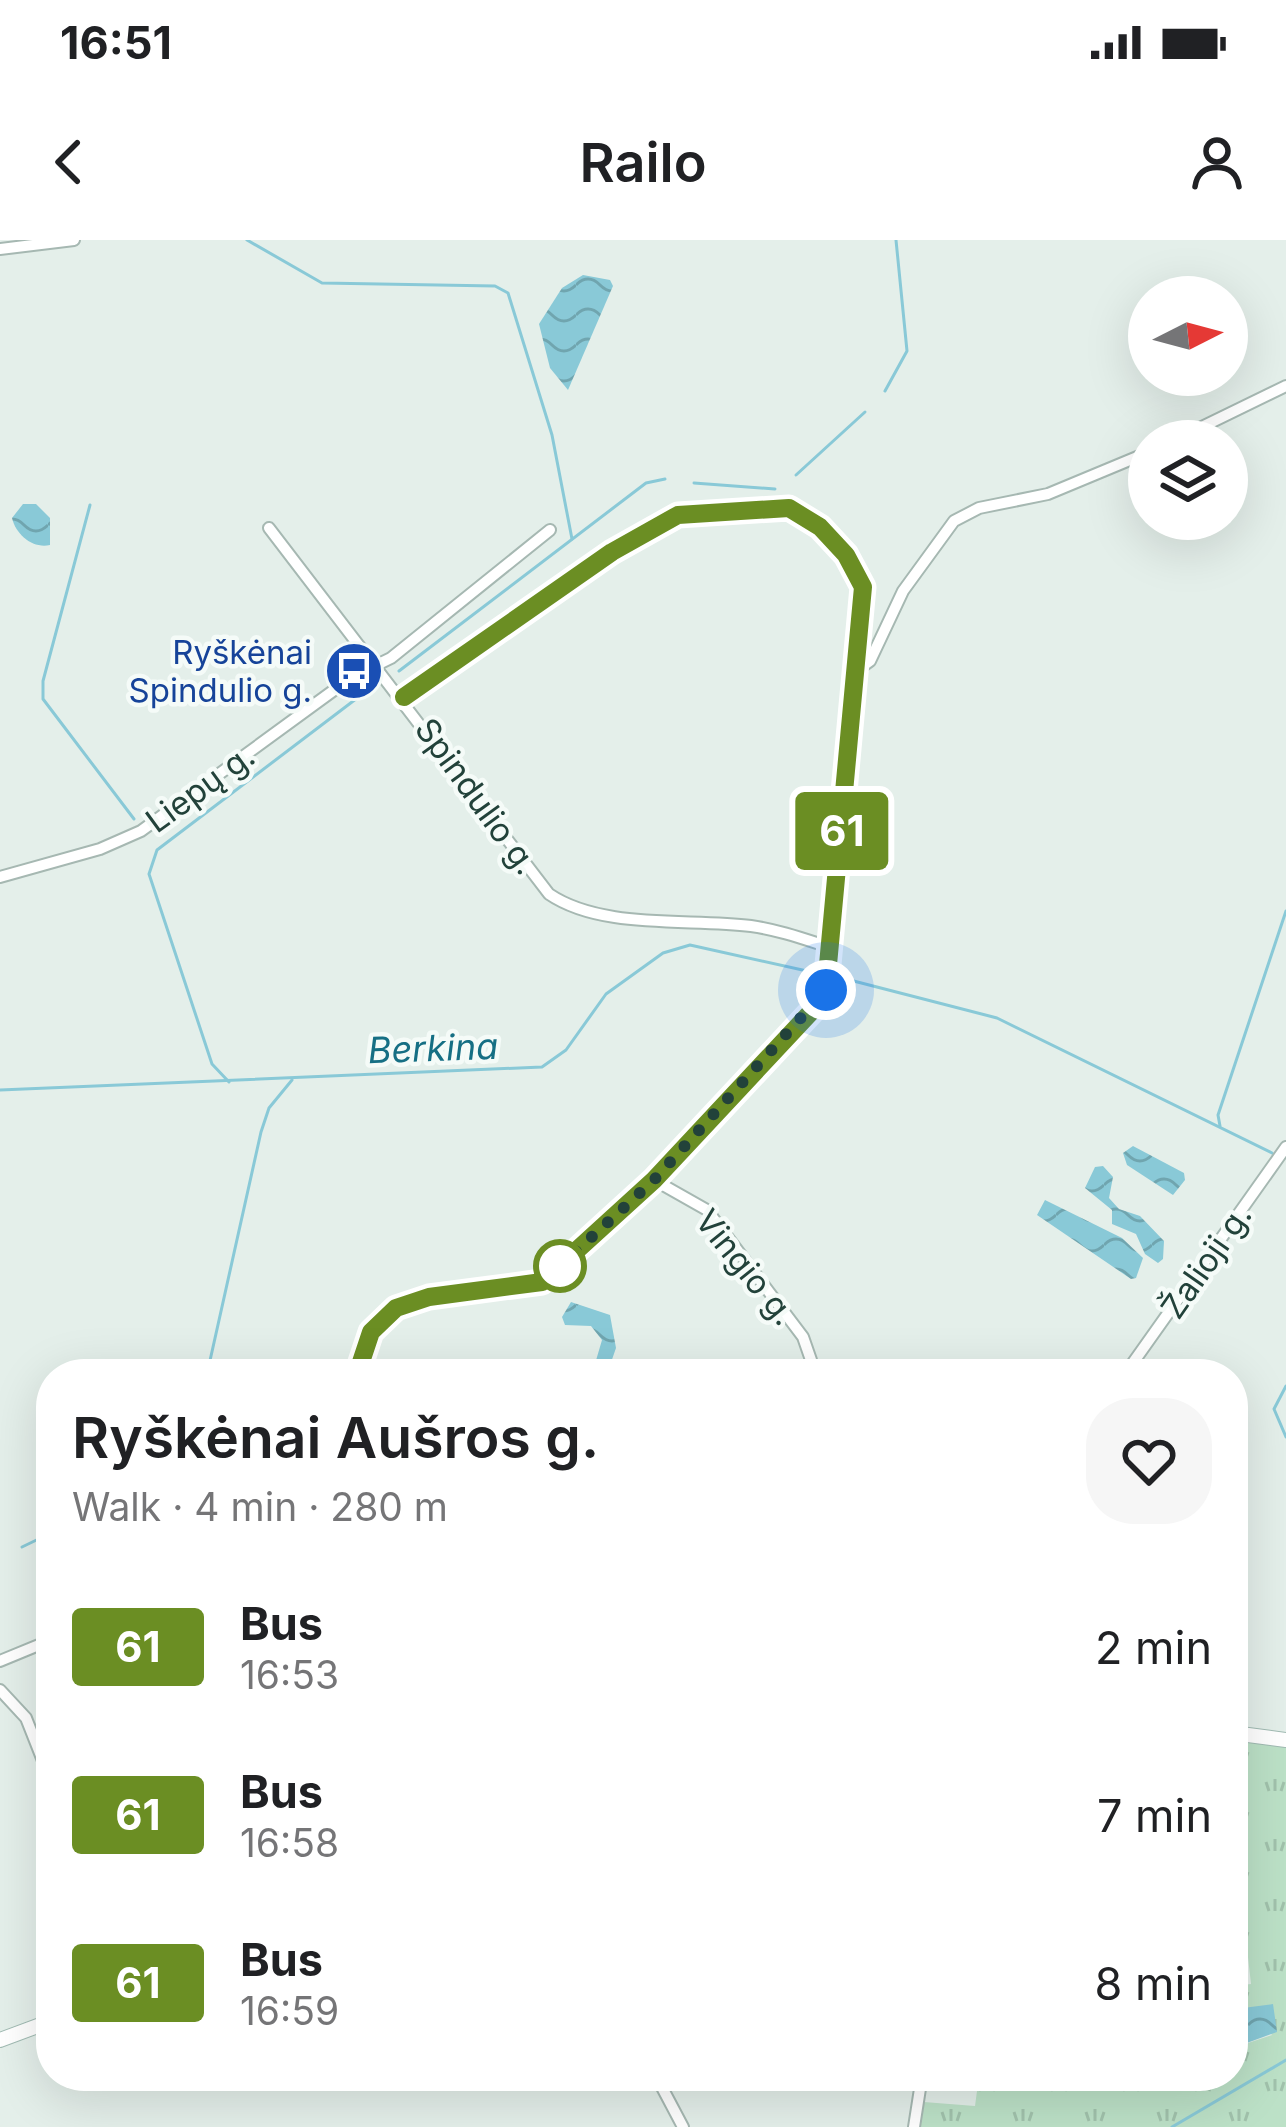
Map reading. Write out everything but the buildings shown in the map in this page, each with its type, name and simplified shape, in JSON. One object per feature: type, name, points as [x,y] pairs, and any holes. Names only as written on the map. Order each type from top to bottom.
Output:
[{"type":"main road","points":[[1248,1735],[1286,1740]]},
{"type":"main road","points":[[0,2040],[36,2027]]},
{"type":"street","points":[[0,249],[74,240]]},
{"type":"street","points":[[1216,420],[1286,386]]},
{"type":"street","points":[[856,671],[870,661],[903,591],[954,521],[979,508],[1048,494],[1128,461]]},
{"type":"street","points":[[362,1359],[371,1332],[396,1308],[429,1297],[542,1282],[654,1180],[825,997],[863,587],[846,555],[812,519],[789,508],[658,522],[404,697]]},
{"type":"street","name":"Spindulio g.","points":[[269,528],[404,697],[549,894],[566,905],[750,926],[832,948]]},
{"type":"street","name":"Liepų g.","points":[[0,877],[100,849],[141,831],[352,677],[379,666],[550,530]]},
{"type":"street","name":"Žalioji g.","points":[[1136,1359],[1286,1147]]},
{"type":"street","name":"Vingio g.","points":[[654,1180],[707,1210],[803,1337],[811,1359]]},
{"type":"street","points":[[0,1661],[36,1646]]},
{"type":"street","points":[[0,1690],[26,1718],[36,1743]]},
{"type":"street","points":[[664,2091],[683,2127]]},
{"type":"street","points":[[914,2127],[920,2091]]},
{"type":"green space","points":[[1248,1742],[1286,1746],[1286,2127],[920,2127],[924,2102],[975,2106],[977,2091],[1248,2091],[1248,2043],[1272,2035],[1248,2007]]},
{"type":"water","points":[[583,275],[610,280],[613,286],[568,390],[550,368],[539,324],[562,288]]},
{"type":"water","points":[[23,504],[36,504],[50,518],[50,545],[32,543],[17,530],[12,518]]},
{"type":"water","points":[[1133,1146],[1184,1173],[1185,1180],[1173,1195],[1127,1165],[1123,1153]]},
{"type":"water","points":[[1103,1166],[1113,1177],[1109,1198],[1119,1209],[1140,1216],[1164,1241],[1163,1259],[1158,1263],[1145,1254],[1136,1234],[1112,1224],[1112,1210],[1085,1188],[1095,1167]]},
{"type":"water","points":[[1045,1200],[1122,1238],[1143,1258],[1136,1278],[1037,1215]]},
{"type":"water","points":[[571,1302],[610,1315],[616,1348],[612,1359],[596,1359],[602,1340],[591,1326],[565,1325],[562,1317]]},
{"type":"water","points":[[1273,2004],[1277,2032],[1248,2043],[1248,2007]]},
{"type":"waterway","points":[[247,240],[322,283],[495,286],[508,293],[552,435],[572,539]]},
{"type":"waterway","points":[[885,391],[907,351],[896,240]]},
{"type":"waterway","points":[[796,475],[865,412]]},
{"type":"waterway","points":[[399,671],[646,483],[665,479]]},
{"type":"waterway","points":[[694,483],[775,489]]},
{"type":"waterway","points":[[90,505],[43,681],[43,699],[134,819]]},
{"type":"waterway","points":[[229,1082],[212,1064],[149,874],[157,850],[377,683]]},
{"type":"waterway","points":[[1220,1126],[1218,1115],[1286,911]]},
{"type":"waterway","name":"Berkina","points":[[0,1090],[542,1067],[566,1050],[606,994],[663,953],[690,945],[816,973]]},
{"type":"waterway","name":"Berkina","points":[[842,978],[997,1018],[1272,1153]]},
{"type":"waterway","points":[[210,1359],[261,1132],[269,1108],[292,1080]]},
{"type":"waterway","name":"Berkina","points":[[1286,1386],[1274,1409],[1286,1437]]},
{"type":"waterway","points":[[22,1547],[36,1540]]},
{"type":"waterway","points":[[1248,2082],[1286,2060]]},
{"type":"waterway","points":[[1172,2127],[1233,2091]]},
{"type":"bus line","name":"61","points":[[362,1359],[371,1332],[396,1308],[429,1297],[527,1288],[542,1282],[654,1180],[825,997],[863,587],[846,555],[820,527],[789,508],[678,515],[658,522],[612,552],[404,697]]},
{"type":"place","name":"Ryškėnai Spindulio g.","points":[[354,671]]},
{"type":"route","points":[[560,1266],[654,1180],[825,997],[826,990]]}]
